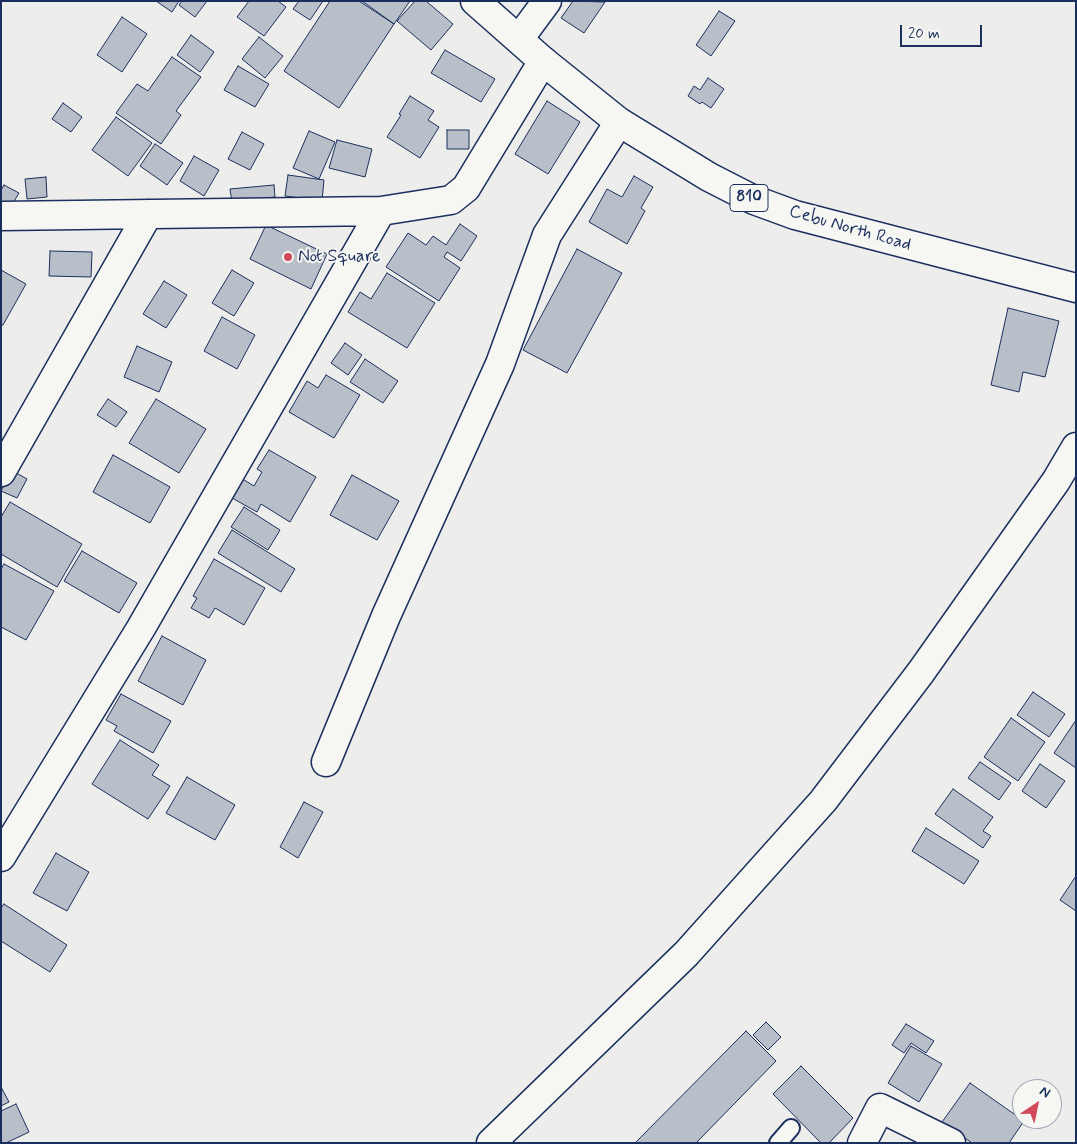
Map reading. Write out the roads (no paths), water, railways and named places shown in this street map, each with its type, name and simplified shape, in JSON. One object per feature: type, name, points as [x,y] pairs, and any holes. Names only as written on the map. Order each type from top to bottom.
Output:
[{"type":"main road","name":"Cebu North Road","points":[[475,1],[543,61],[619,122],[709,177],[754,200],[804,217],[1076,288]]},
{"type":"main road","points":[[519,39],[548,1]]},
{"type":"main road","points":[[1,216],[381,211],[451,200],[466,188],[543,61]]},
{"type":"main road","points":[[326,762],[386,616],[500,364],[546,235],[619,122]]},
{"type":"main road","points":[[1,857],[142,628],[381,211]]},
{"type":"main road","points":[[1,472],[148,214]]},
{"type":"main road","points":[[491,1143],[686,954],[823,801],[921,672],[1056,481],[1076,447]]},
{"type":"main road","points":[[862,1143],[880,1108],[951,1143]]},
{"type":"lane","points":[[778,1143],[791,1128]]},
{"type":"place","name":"Not Square","points":[[288,257]]}]
